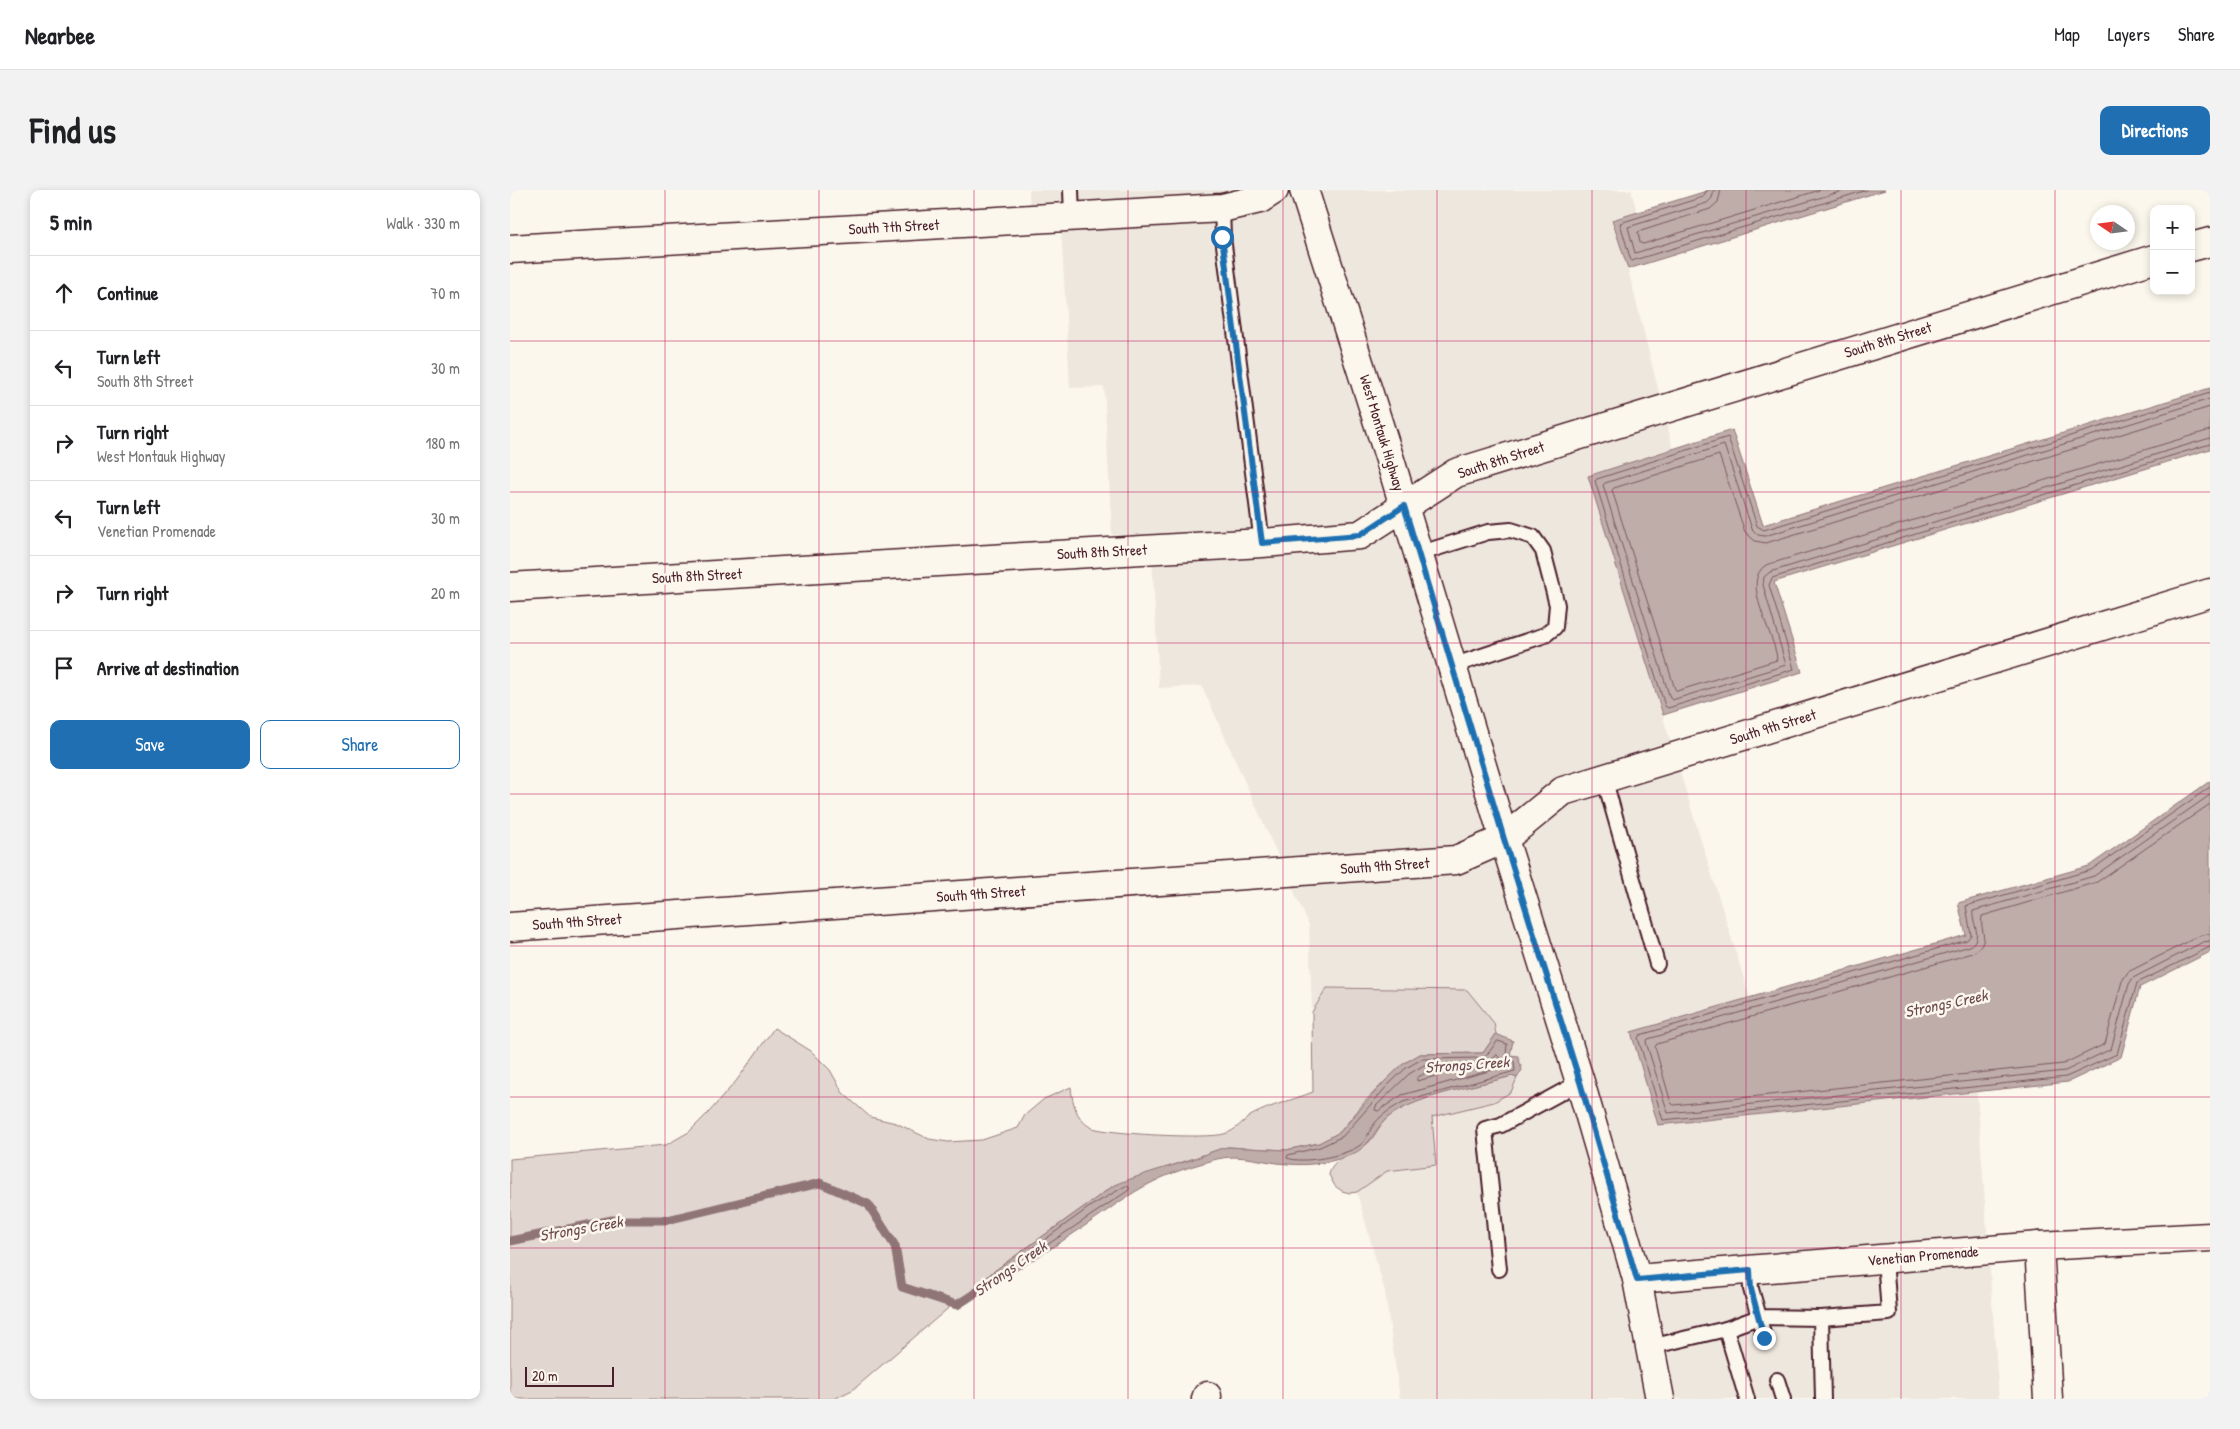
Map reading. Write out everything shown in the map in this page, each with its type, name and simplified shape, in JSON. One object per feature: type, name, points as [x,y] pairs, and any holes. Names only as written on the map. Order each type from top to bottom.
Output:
[{"type":"street","name":"South 7th Street","points":[[510,248],[1071,203],[1222,208],[1260,199],[1274,190]]},
{"type":"street","name":"West Montauk Highway","points":[[1304,190],[1352,335],[1504,839],[1580,1082],[1637,1280],[1660,1399]]},
{"type":"street","points":[[2195,246],[2210,242]]},
{"type":"street","name":"South 8th Street","points":[[510,587],[1262,543],[1360,535],[1456,473],[2150,260]]},
{"type":"street","name":"South 9th Street","points":[[510,927],[1456,860],[1504,839],[1563,791],[2210,593]]},
{"type":"street","name":"Venetian Promenade","points":[[1637,1280],[2040,1246],[2210,1237]]},
{"type":"street","points":[[2040,1246],[2048,1399]]},
{"type":"lane","points":[[1222,208],[1222,237],[1262,543]]},
{"type":"lane","points":[[1418,554],[1488,532],[1511,530],[1534,538],[1542,551],[1557,605],[1555,627],[1545,635],[1452,666]]},
{"type":"lane","points":[[1604,778],[1657,964]]},
{"type":"lane","points":[[1499,1269],[1485,1128],[1501,1125],[1580,1082]]},
{"type":"lane","points":[[1650,1347],[1726,1329],[1759,1317],[1821,1318],[1889,1313],[1885,1259]]},
{"type":"lane","points":[[1750,1270],[1751,1289],[1764,1338]]},
{"type":"lane","points":[[1821,1318],[1823,1399]]},
{"type":"lane","points":[[1726,1329],[1747,1399]]},
{"type":"lane","points":[[1777,1380],[1783,1399]]},
{"type":"shaded area","points":[[1029,190],[1631,190],[1637,212],[1613,220],[1628,269],[1673,449],[1588,476],[1750,998],[1631,1032],[1658,1125],[1977,1092],[1999,1399],[1400,1399],[1385,1292],[1340,1132],[1386,1067],[1493,1023],[1467,990],[1327,988],[1312,1012],[1309,925],[1202,686],[1159,688],[1151,535],[1112,535],[1104,387],[1070,388],[1061,227],[1031,229]]},
{"type":"shaded area","points":[[1327,988],[1467,990],[1494,1023],[1496,1034],[1483,1053],[1420,1054],[1403,1064],[1367,1099],[1340,1132],[1319,1143],[1286,1150],[1228,1147],[1113,1186],[990,1274],[973,1294],[960,1298],[854,1389],[834,1399],[510,1399],[510,1159],[666,1145],[689,1132],[710,1111],[737,1080],[774,1028],[811,1051],[830,1070],[843,1093],[870,1117],[896,1123],[929,1139],[948,1142],[982,1140],[1018,1128],[1025,1115],[1044,1099],[1071,1087],[1072,1098],[1078,1115],[1085,1124],[1099,1130],[1156,1135],[1198,1136],[1224,1134],[1232,1131],[1248,1117],[1259,1111],[1313,1092],[1312,1012]]},
{"type":"shaded area","points":[[1512,1076],[1517,1078],[1511,1092],[1494,1102],[1432,1117],[1436,1165],[1387,1171],[1357,1192],[1342,1191],[1335,1186],[1329,1175],[1334,1165],[1367,1144],[1383,1122],[1391,1115],[1417,1101],[1449,1091]]},
{"type":"water","points":[[1710,190],[1885,190],[1628,269],[1612,220]]},
{"type":"water","points":[[2210,388],[2210,449],[1774,582],[1802,672],[1663,715],[1588,476],[1732,430],[1763,525]]},
{"type":"water","points":[[2210,781],[2210,952],[2140,987],[2121,1057],[2068,1082],[1658,1125],[1631,1032],[1966,935],[1958,903],[2089,866]]},
{"type":"water","points":[[1496,1034],[1513,1041],[1510,1055],[1518,1056],[1522,1070],[1517,1078],[1512,1076],[1416,1102],[1390,1116],[1363,1148],[1348,1156],[1318,1163],[1296,1165],[1226,1157],[1168,1175],[1136,1191],[1033,1260],[973,1294],[990,1274],[1113,1186],[1223,1148],[1286,1150],[1319,1143],[1340,1132],[1384,1082],[1403,1064],[1420,1054],[1483,1053]]},
{"type":"waterway","name":"Strongs Creek","points":[[510,1241],[612,1220],[667,1220],[820,1183],[868,1204],[895,1246],[902,1287],[957,1305],[983,1288]]},
{"type":"route","points":[[1222,237],[1262,543],[1360,535],[1404,506],[1504,839],[1580,1082],[1637,1280],[1750,1270],[1751,1289],[1764,1338]]}]
